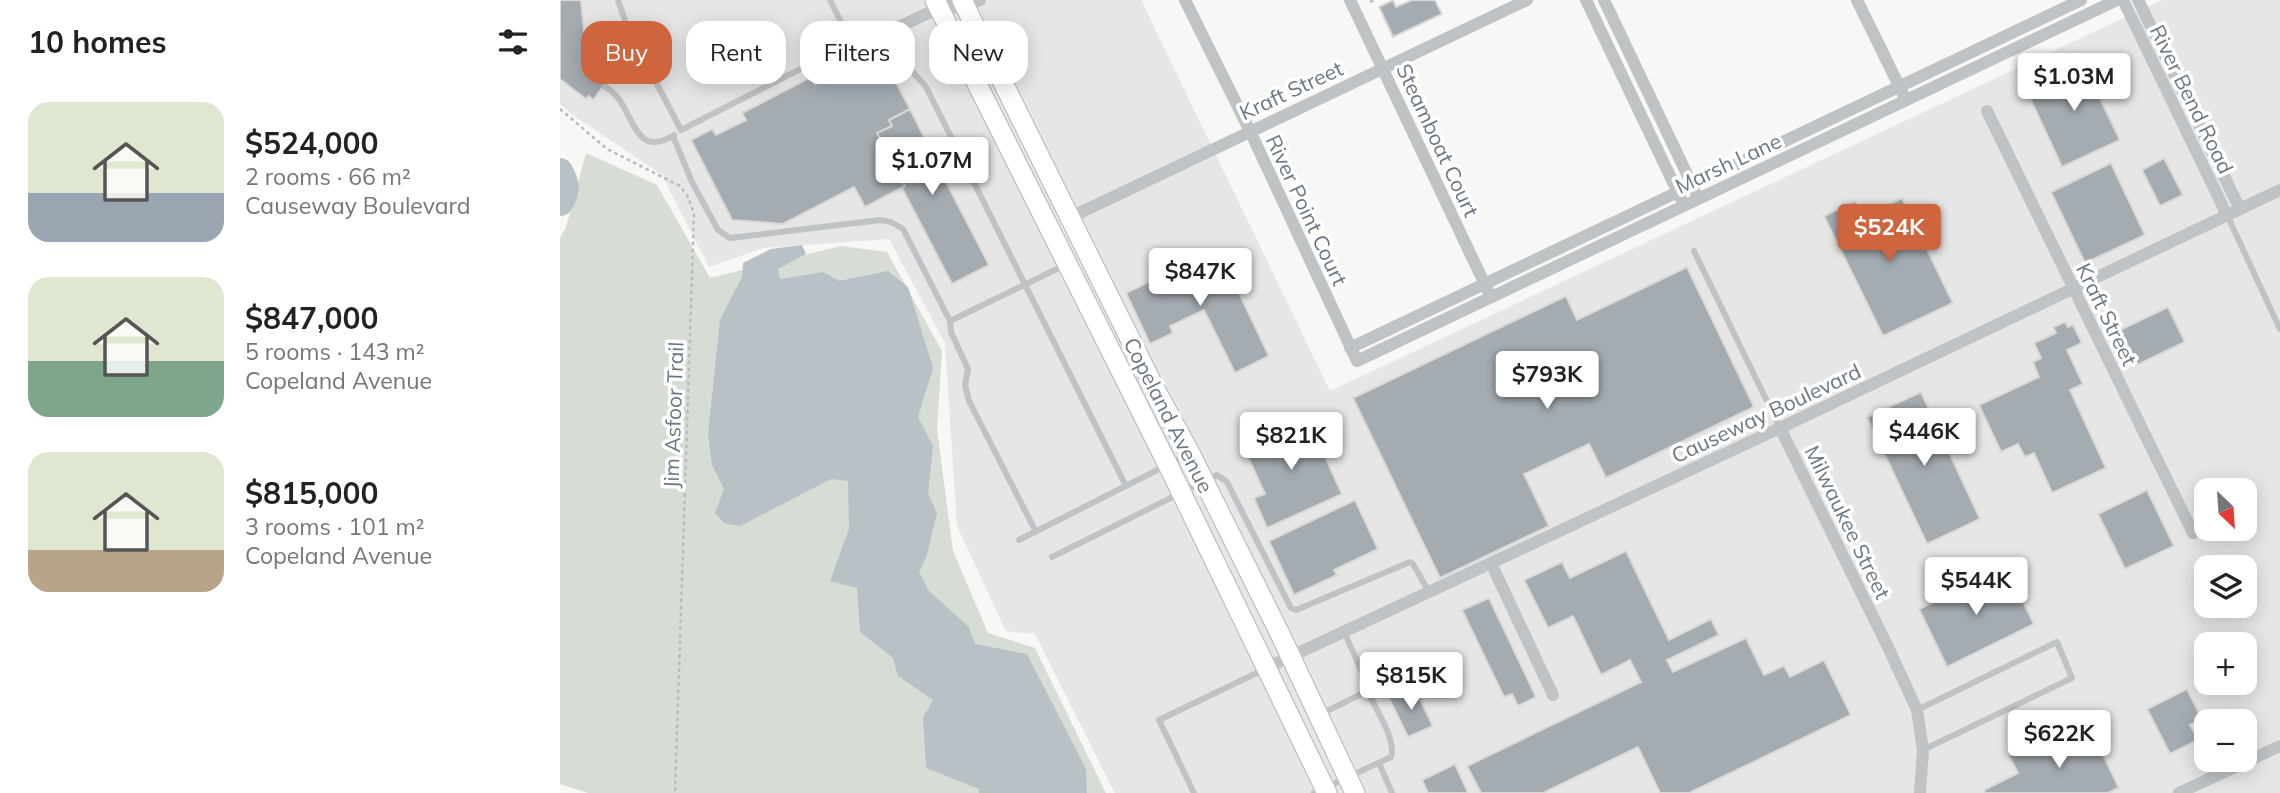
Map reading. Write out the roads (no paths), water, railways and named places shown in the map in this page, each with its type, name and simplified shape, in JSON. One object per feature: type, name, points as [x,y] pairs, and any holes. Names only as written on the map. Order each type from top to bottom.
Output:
[{"type":"highway","name":"Copeland Avenue","points":[[969,2],[1131,341],[1190,453],[1352,785]]},
{"type":"highway","name":"Copeland Avenue","points":[[940,3],[1066,264],[1168,465],[1322,791]]},
{"type":"highway","points":[[1066,264],[1078,265],[1084,270],[1116,328],[1131,341]]},
{"type":"street","name":"River Point Court","points":[[1185,0],[1250,131],[1357,361]]},
{"type":"street","name":"Steamboat Court","points":[[1350,0],[1491,297]]},
{"type":"street","name":"Kraft Street","points":[[1071,217],[1527,0]]},
{"type":"street","points":[[1586,0],[1684,205]]},
{"type":"street","points":[[1604,0],[1698,198]]},
{"type":"street","points":[[1857,0],[1906,100]]},
{"type":"street","name":"Marsh Lane","points":[[1350,348],[2081,0]]},
{"type":"street","name":"Marsh Lane","points":[[1357,361],[2117,0]]},
{"type":"street","name":"River Bend Road","points":[[2123,0],[2227,215]]},
{"type":"street","name":"River Bend Road","points":[[2138,0],[2240,209]]},
{"type":"street","points":[[908,21],[940,3],[969,2]]},
{"type":"street","name":"Kraft Street","points":[[1987,111],[2193,533]]},
{"type":"street","name":"Causeway Boulevard","points":[[1266,668],[1780,429],[2280,190]]},
{"type":"street","name":"Milwaukee Street","points":[[1780,429],[1917,710],[1923,750],[1920,793]]},
{"type":"street","points":[[1491,563],[1553,695]]},
{"type":"street","points":[[2179,793],[2280,746]]},
{"type":"lane","points":[[618,0],[628,29],[681,130]]},
{"type":"lane","points":[[830,0],[840,21]]},
{"type":"lane","points":[[604,88],[618,96],[643,139],[654,143],[673,136],[800,70]]},
{"type":"lane","points":[[915,72],[926,87],[1126,486]]},
{"type":"lane","points":[[673,136],[692,181],[718,230],[730,238],[880,220],[891,222],[903,229],[950,321],[950,332],[968,369],[965,385],[969,401],[1036,532]]},
{"type":"lane","points":[[2227,215],[2280,329]]},
{"type":"lane","points":[[1694,250],[1780,429]]},
{"type":"lane","points":[[950,321],[1066,264]]},
{"type":"lane","points":[[1019,541],[1190,453]]},
{"type":"lane","points":[[1052,557],[1217,475],[1227,482],[1291,608],[1296,610],[1410,562],[1429,592]]},
{"type":"lane","points":[[1322,791],[1352,785],[1379,763],[1391,758],[1394,751],[1367,691],[1367,679],[1344,632]]},
{"type":"lane","points":[[1917,710],[2057,642],[2072,678],[1923,750]]},
{"type":"lane","points":[[1194,793],[1159,720],[1266,668]]},
{"type":"lane","points":[[1318,715],[1367,691]]},
{"type":"lane","points":[[1379,763],[1392,793]]},
{"type":"waterway","points":[[560,171],[566,187],[560,203]]}]
